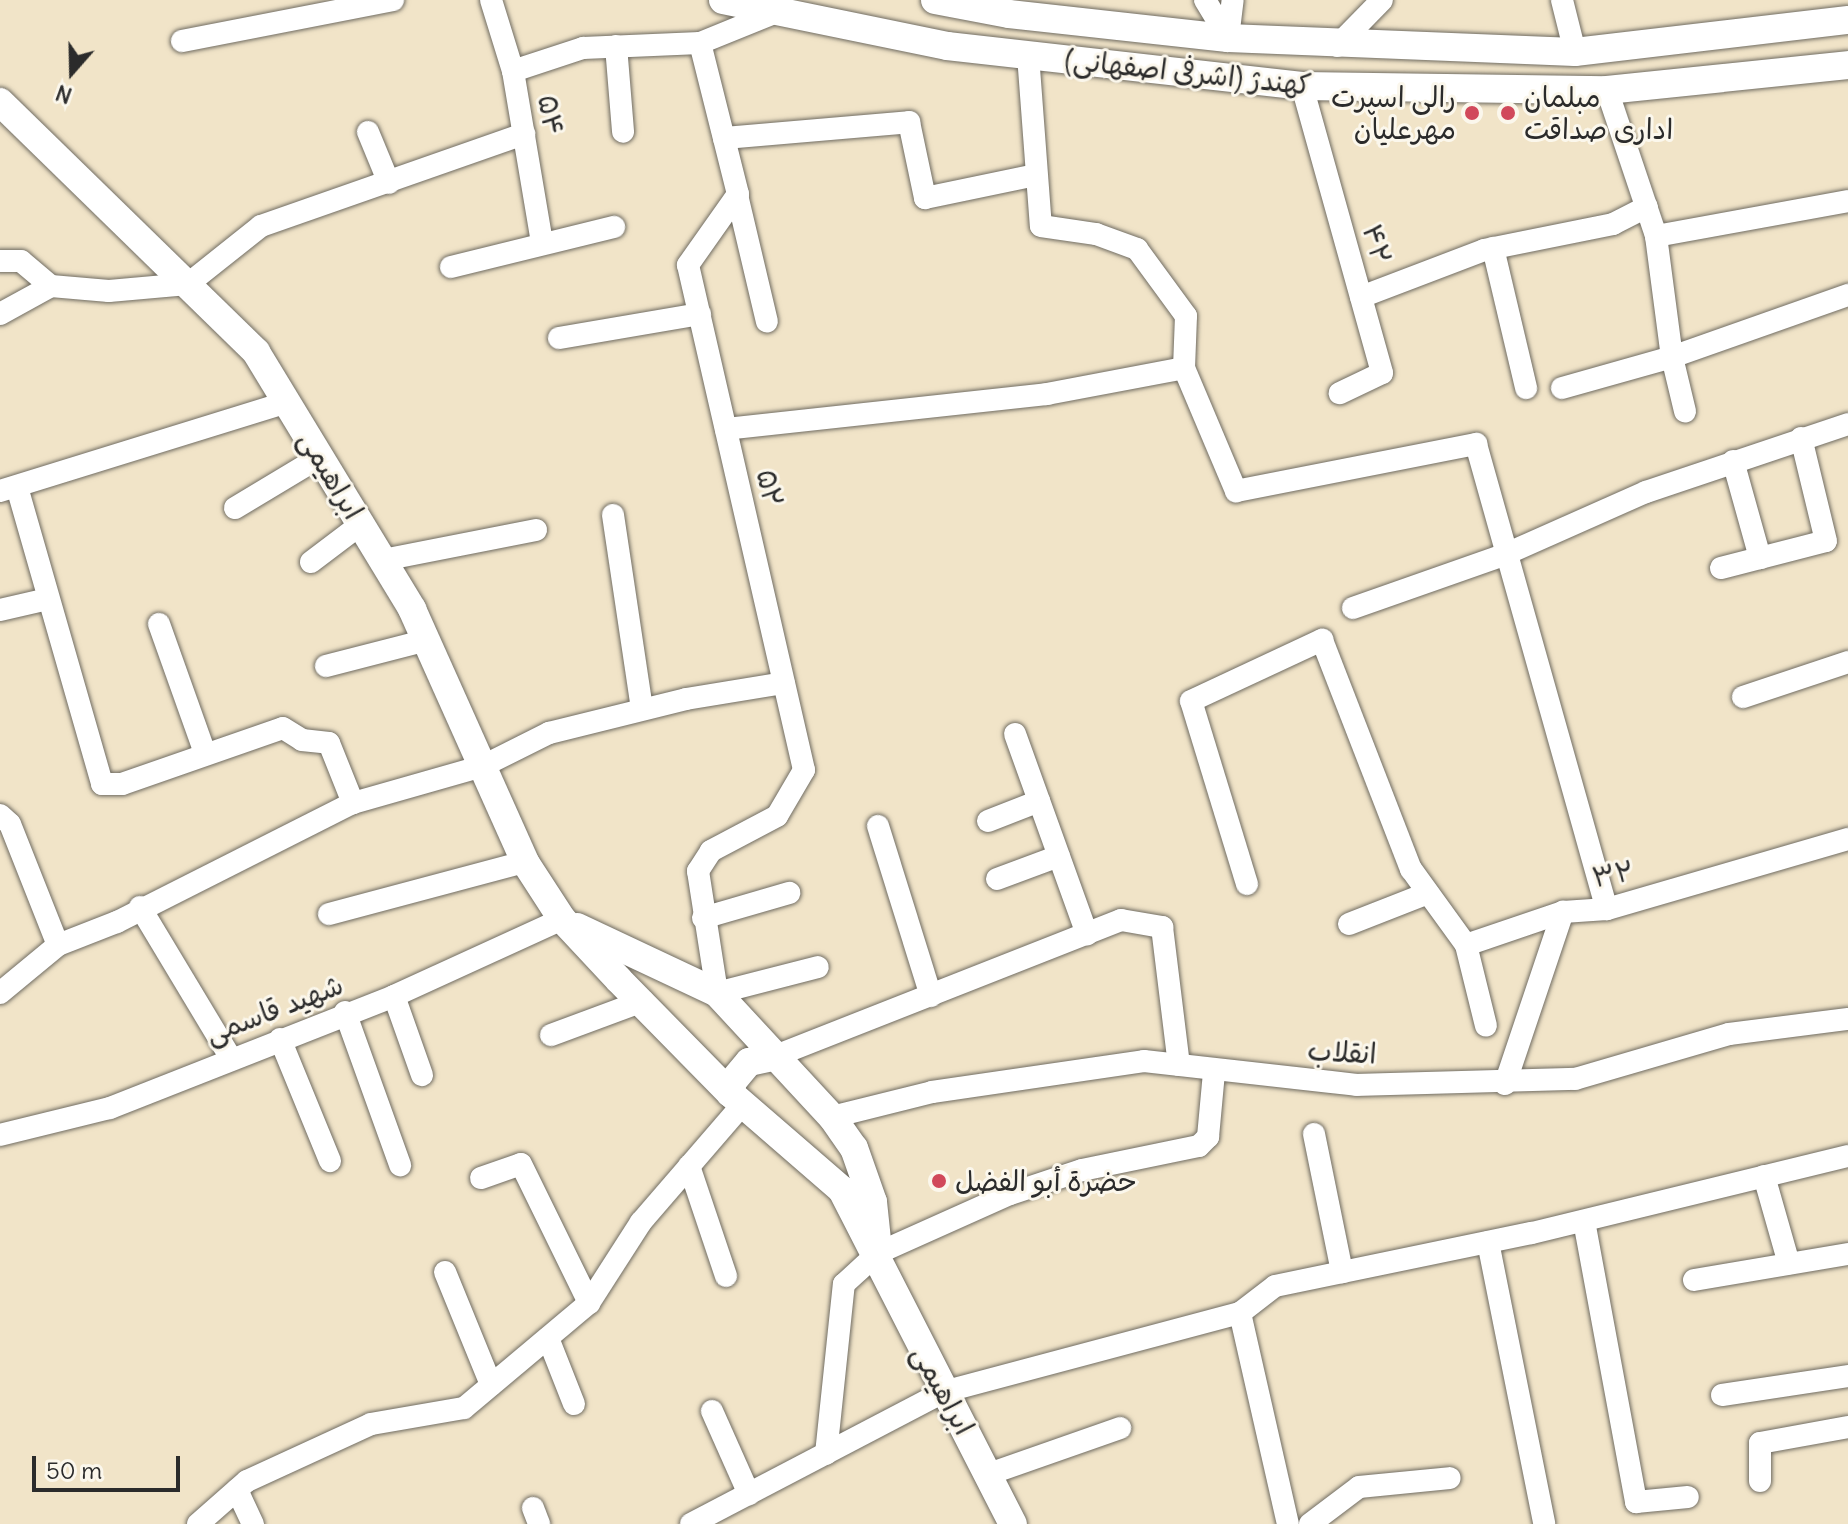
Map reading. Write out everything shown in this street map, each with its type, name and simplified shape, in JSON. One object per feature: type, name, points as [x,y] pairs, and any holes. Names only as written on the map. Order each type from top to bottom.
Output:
[{"type":"main road","name":"کهندژ (اشرفی اصفهانی)","points":[[723,0],[774,13],[947,46],[1302,86],[1607,90],[1848,65]]},
{"type":"main road","name":"کهندژ (اشرفی اصفهانی)","points":[[935,0],[1228,38],[1337,46],[1575,52],[1848,20]]},
{"type":"main road","name":"ابراهیمی","points":[[0,102],[256,352],[383,560],[427,640],[525,862],[562,919],[736,1099],[836,1182],[878,1253],[897,1303],[1013,1524]]},
{"type":"main road","points":[[562,919],[717,993],[773,1057],[832,1117],[866,1174],[878,1253]]},
{"type":"main road","points":[[736,1099],[733,1081],[749,1062],[773,1057]]},
{"type":"street","points":[[182,41],[393,0]]},
{"type":"street","name":"۵۴","points":[[491,0],[513,71],[542,242]]},
{"type":"street","points":[[1205,0],[1228,38]]},
{"type":"street","points":[[1228,38],[1233,0]]},
{"type":"street","points":[[1337,46],[1382,0]]},
{"type":"street","points":[[1562,0],[1575,52]]},
{"type":"street","points":[[513,71],[583,48],[700,43],[774,13]]},
{"type":"street","points":[[700,43],[767,322]]},
{"type":"street","points":[[616,46],[623,132]]},
{"type":"street","points":[[1028,55],[1041,226],[1096,234],[1137,249],[1186,316],[1184,368],[1236,491],[1476,444],[1493,492],[1506,554],[1607,909]]},
{"type":"street","name":"۴۲","points":[[1302,86],[1382,373],[1340,393]]},
{"type":"street","points":[[1607,90],[1656,236],[1672,357],[1685,411]]},
{"type":"street","points":[[724,138],[909,122],[925,198],[1036,175]]},
{"type":"street","points":[[368,132],[389,183]]},
{"type":"street","points":[[0,314],[51,286],[109,291],[188,284],[261,226],[524,134]]},
{"type":"street","name":"۵۲","points":[[717,993],[698,871],[711,851],[777,816],[804,770],[688,265],[737,195]]},
{"type":"street","points":[[1656,236],[1848,201]]},
{"type":"street","points":[[1361,297],[1493,248],[1613,224],[1647,207]]},
{"type":"street","points":[[451,267],[542,242],[614,227]]},
{"type":"street","points":[[1493,248],[1526,388]]},
{"type":"street","points":[[0,261],[21,261],[51,286]]},
{"type":"street","points":[[1562,388],[1672,357],[1848,295]]},
{"type":"street","points":[[559,338],[700,314]]},
{"type":"street","points":[[726,429],[1047,394],[1184,368]]},
{"type":"street","points":[[287,402],[161,437],[8,489],[48,599],[102,784],[122,784],[283,728],[302,740],[329,743],[353,803]]},
{"type":"street","points":[[1353,608],[1506,554],[1646,492],[1848,424]]},
{"type":"street","points":[[1721,568],[1826,541],[1801,438]]},
{"type":"street","points":[[235,508],[320,457]]},
{"type":"street","points":[[1733,461],[1760,558]]},
{"type":"street","points":[[613,515],[642,709]]},
{"type":"street","points":[[311,562],[361,524]]},
{"type":"street","points":[[383,560],[536,530]]},
{"type":"street","points":[[0,610],[48,599]]},
{"type":"street","points":[[159,624],[205,753]]},
{"type":"street","points":[[326,666],[427,640]]},
{"type":"street","points":[[1247,884],[1191,701],[1322,640],[1411,869],[1466,945],[1486,1026]]},
{"type":"street","points":[[1743,697],[1848,662]]},
{"type":"street","points":[[0,993],[58,945],[353,803],[483,766],[549,733],[642,709],[784,683]]},
{"type":"street","points":[[1015,734],[1087,934]]},
{"type":"street","points":[[988,821],[1039,801]]},
{"type":"street","points":[[0,815],[10,824],[58,945]]},
{"type":"street","points":[[878,826],[931,996]]},
{"type":"street","name":"۳۲","points":[[1505,1084],[1563,912],[1607,909],[1848,839]]},
{"type":"street","points":[[997,879],[1059,856]]},
{"type":"street","points":[[329,914],[525,862]]},
{"type":"street","points":[[703,918],[789,893]]},
{"type":"street","points":[[1349,924],[1428,893]]},
{"type":"street","points":[[140,907],[230,1057]]},
{"type":"street","points":[[1466,945],[1563,912]]},
{"type":"street","name":"شهید قاسمی","points":[[0,1135],[110,1108],[230,1057],[394,996],[562,919]]},
{"type":"street","points":[[773,1057],[1121,920],[1162,927],[1179,1065]]},
{"type":"street","points":[[717,993],[818,967]]},
{"type":"street","points":[[394,996],[422,1075]]},
{"type":"street","points":[[551,1035],[643,1001]]},
{"type":"street","points":[[345,1012],[400,1165]]},
{"type":"street","name":"انقلاب","points":[[832,1117],[980,1084],[1144,1061],[1214,1072],[1357,1085],[1505,1084],[1575,1079],[1729,1034],[1848,1019]]},
{"type":"street","points":[[280,1039],[330,1161]]},
{"type":"street","points":[[826,1454],[840,1292],[878,1253],[1039,1184],[1199,1146],[1208,1137],[1214,1072]]},
{"type":"street","points":[[198,1524],[237,1490],[371,1424],[464,1408],[589,1303],[641,1222],[689,1166],[736,1099]]},
{"type":"street","points":[[1314,1134],[1342,1272]]},
{"type":"street","points":[[691,1524],[943,1392],[1240,1313],[1275,1286],[1584,1221],[1848,1156]]},
{"type":"street","points":[[481,1178],[521,1164],[589,1303]]},
{"type":"street","points":[[689,1166],[726,1276]]},
{"type":"street","points":[[1764,1176],[1789,1264]]},
{"type":"street","points":[[1584,1221],[1636,1502],[1688,1497]]},
{"type":"street","points":[[1488,1242],[1544,1523]]},
{"type":"street","points":[[1694,1280],[1848,1254]]},
{"type":"street","points":[[445,1272],[491,1385]]},
{"type":"street","points":[[1240,1313],[1288,1524]]},
{"type":"street","points":[[548,1338],[574,1404]]},
{"type":"street","points":[[1722,1395],[1848,1376]]},
{"type":"street","points":[[712,1411],[749,1494]]},
{"type":"street","points":[[1760,1481],[1760,1443],[1848,1427]]},
{"type":"street","points":[[989,1474],[1120,1428]]},
{"type":"street","points":[[1310,1524],[1359,1487],[1450,1478]]},
{"type":"street","points":[[237,1490],[253,1524]]},
{"type":"place","name":"رالی اسپرت مهرعلیان","points":[[1472,113]]},
{"type":"place","name":"مبلمان اداری صداقت","points":[[1508,113]]},
{"type":"place","name":"حضرة أبو الفضل","points":[[939,1181]]}]
